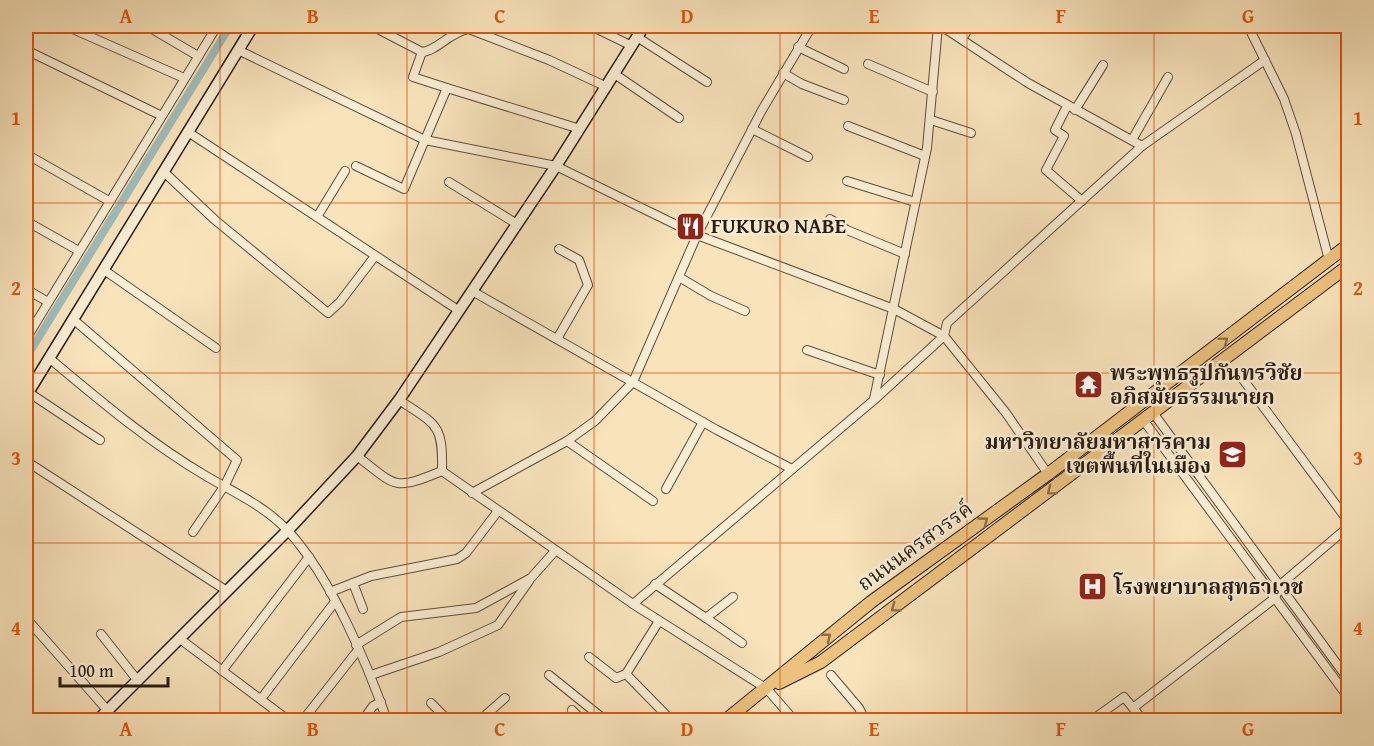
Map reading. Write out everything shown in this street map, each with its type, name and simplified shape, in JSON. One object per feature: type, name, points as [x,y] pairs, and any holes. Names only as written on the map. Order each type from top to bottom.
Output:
[{"type":"main road","name":"ถนนนครสวรรค์","points":[[726,720],[872,602],[1048,474],[1348,245]]},
{"type":"main road","name":"ถนนนครสวรรค์","points":[[767,689],[814,667],[1348,266]]},
{"type":"main road","points":[[1282,296],[1292,308]]},
{"type":"main road","points":[[804,655],[814,667]]},
{"type":"street","points":[[66,26],[184,78]]},
{"type":"street","points":[[147,26],[198,56]]},
{"type":"street","points":[[26,339],[160,115],[217,26]]},
{"type":"street","points":[[100,440],[27,394],[253,26]]},
{"type":"street","points":[[372,26],[422,52],[429,51],[458,32],[469,29],[549,60],[607,87]]},
{"type":"street","points":[[591,26],[635,42],[706,82]]},
{"type":"street","points":[[98,720],[288,530],[357,456],[399,400],[556,166],[616,75],[644,26]]},
{"type":"street","points":[[472,493],[567,441],[595,422],[633,382],[697,235],[752,129],[812,26]]},
{"type":"street","points":[[874,400],[925,156],[931,120],[939,26],[1071,108],[1142,146]]},
{"type":"street","points":[[962,39],[970,26]]},
{"type":"street","points":[[1248,26],[1284,99],[1296,134],[1329,260]]},
{"type":"street","points":[[798,47],[844,69]]},
{"type":"street","points":[[26,50],[160,115]]},
{"type":"street","points":[[238,50],[424,140],[556,166],[697,235],[894,309],[944,336],[1006,413],[1048,474]]},
{"type":"street","points":[[422,52],[413,77],[580,129]]},
{"type":"street","points":[[633,604],[874,400],[944,336],[948,323],[1142,146],[1265,60]]},
{"type":"street","points":[[868,64],[933,92]]},
{"type":"street","points":[[1082,201],[1046,170],[1064,136],[1055,130],[1103,65]]},
{"type":"street","points":[[783,73],[802,84],[844,100]]},
{"type":"street","points":[[616,75],[679,118]]},
{"type":"street","points":[[1132,140],[1168,77]]},
{"type":"street","points":[[356,166],[404,189],[447,88]]},
{"type":"street","points":[[931,120],[971,133]]},
{"type":"street","points":[[848,126],[925,156]]},
{"type":"street","points":[[752,129],[808,157]]},
{"type":"street","points":[[188,132],[458,310]]},
{"type":"street","points":[[26,154],[109,201]]},
{"type":"street","points":[[317,217],[345,171]]},
{"type":"street","points":[[164,172],[215,220],[328,313],[340,302],[375,256]]},
{"type":"street","points":[[848,181],[915,202]]},
{"type":"street","points":[[449,182],[517,224]]},
{"type":"street","points":[[830,219],[847,230],[904,254]]},
{"type":"street","points":[[26,221],[79,251]]},
{"type":"street","points":[[557,339],[588,285],[579,260],[559,249]]},
{"type":"street","points":[[104,270],[216,348]]},
{"type":"street","points":[[680,277],[711,296],[745,310]]},
{"type":"street","points":[[26,289],[48,302]]},
{"type":"street","points":[[472,291],[703,422],[792,469]]},
{"type":"street","points":[[74,320],[237,460],[225,485],[193,532]]},
{"type":"street","points":[[807,350],[880,375]]},
{"type":"street","points":[[49,358],[115,414],[207,477],[261,507],[288,530],[309,557],[330,592],[370,675],[387,720]]},
{"type":"street","points":[[1239,374],[1348,521]]},
{"type":"street","points":[[399,400],[434,423],[443,440],[442,471]]},
{"type":"street","points":[[1149,417],[1203,481],[1348,678],[1338,683]]},
{"type":"street","points":[[1149,417],[1193,488],[1348,697]]},
{"type":"street","points":[[666,489],[703,422]]},
{"type":"street","points":[[567,441],[653,501]]},
{"type":"street","points":[[357,456],[394,485],[407,485],[442,471]]},
{"type":"street","points":[[26,461],[227,591]]},
{"type":"street","points":[[442,471],[633,604],[767,689],[794,720]]},
{"type":"street","points":[[1193,488],[1203,481]]},
{"type":"street","points":[[330,592],[371,576],[457,559],[466,553],[498,511]]},
{"type":"street","points":[[1218,522],[1228,514]]},
{"type":"street","points":[[1133,708],[1275,598],[1280,585],[1348,526]]},
{"type":"street","points":[[1241,552],[1250,545]]},
{"type":"street","points":[[370,675],[439,652],[498,625],[531,578],[555,551]]},
{"type":"street","points":[[222,671],[309,557]]},
{"type":"street","points":[[303,720],[357,648],[401,617],[476,609],[531,578]]},
{"type":"street","points":[[352,583],[363,609]]},
{"type":"street","points":[[656,584],[742,643]]},
{"type":"street","points":[[706,618],[733,597]]},
{"type":"street","points":[[261,699],[334,603]]},
{"type":"street","points":[[26,618],[108,711]]},
{"type":"street","points":[[589,657],[616,678],[626,674],[660,621]]},
{"type":"street","points":[[1297,627],[1305,621]]},
{"type":"street","points":[[101,634],[138,681]]},
{"type":"street","points":[[180,639],[288,720]]},
{"type":"street","points":[[1314,651],[1323,645]]},
{"type":"street","points":[[626,674],[671,720]]},
{"type":"street","points":[[549,675],[605,720]]},
{"type":"street","points":[[831,675],[859,708],[865,720]]},
{"type":"street","points":[[1092,720],[1125,697],[1143,720]]},
{"type":"street","points":[[480,720],[505,698]]},
{"type":"street","points":[[363,720],[374,706],[381,702]]},
{"type":"street","points":[[431,703],[448,720]]},
{"type":"street","points":[[572,710],[582,720]]},
{"type":"waterway","points":[[26,358],[230,26]]},
{"type":"place","name":"FUKURO NABE","points":[[690,226]]},
{"type":"place","name":"พระพุทธรูปกันทรวิชัย อภิสมัยธรรมนายก","points":[[1089,385]]},
{"type":"place","name":"มหาวิทยาลัยมหาสารคาม เขตพื้นที่ในเมือง","points":[[1232,454]]},
{"type":"place","name":"โรงพยาบาลสุทธาเวช","points":[[1093,587]]}]
